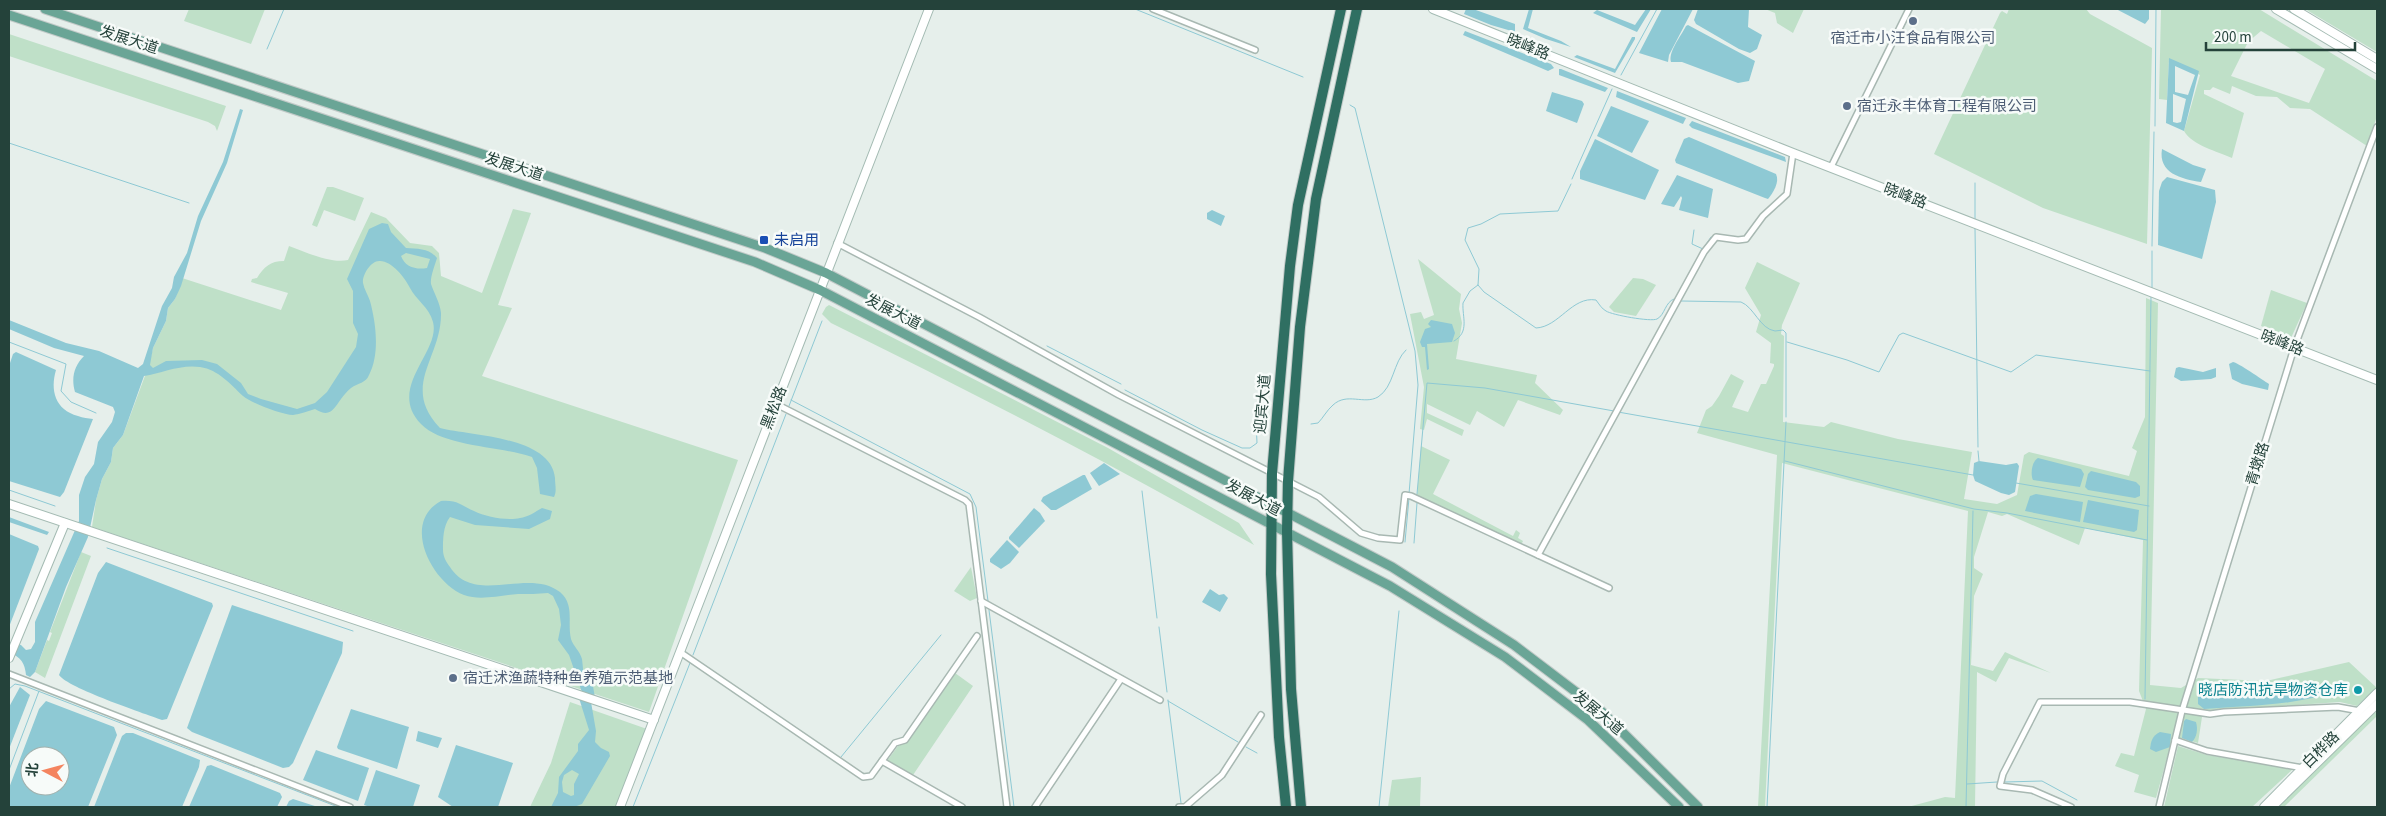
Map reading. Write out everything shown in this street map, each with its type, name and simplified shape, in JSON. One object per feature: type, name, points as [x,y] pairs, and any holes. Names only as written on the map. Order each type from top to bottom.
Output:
[{"type":"highway","name":"迎宾大道","points":[[1286,807],[1279,738],[1270,523],[1272,473],[1290,266],[1298,205],[1341,9]]},
{"type":"highway","name":"迎宾大道","points":[[1301,807],[1291,689],[1287,531],[1288,481],[1300,328],[1316,199],[1356,9]]},
{"type":"main road","name":"发展大道","points":[[45,9],[792,258],[826,273],[1381,561],[1514,645],[1601,711],[1698,807]]},
{"type":"main road","name":"发展大道","points":[[9,15],[727,253],[785,274],[820,290],[1390,586],[1505,658],[1588,720],[1679,807]]},
{"type":"main road","points":[[785,274],[794,268],[792,258]]},
{"type":"main road","points":[[845,303],[847,293],[852,287]]},
{"type":"street","name":"黑松路","points":[[620,807],[929,9]]},
{"type":"street","points":[[1153,9],[1255,50]]},
{"type":"street","name":"晓峰路","points":[[1434,9],[1793,153],[2377,380]]},
{"type":"street","points":[[1831,167],[1909,9]]},
{"type":"street","points":[[2276,9],[2377,69]]},
{"type":"street","points":[[2294,9],[2377,59]]},
{"type":"street","name":"青墩路","points":[[2159,807],[2182,711],[2294,348],[2377,127]]},
{"type":"street","points":[[1538,555],[1709,245],[1719,236],[1738,240],[1746,239],[1762,216],[1787,194],[1793,153]]},
{"type":"street","points":[[837,243],[979,317],[1119,395],[1319,497],[1361,532],[1378,538],[1400,540],[1405,495],[1609,588]]},
{"type":"street","points":[[776,404],[965,500],[969,504],[1007,807]]},
{"type":"street","points":[[9,504],[654,720]]},
{"type":"street","points":[[9,658],[65,523]]},
{"type":"street","points":[[981,601],[1160,700]]},
{"type":"street","points":[[680,652],[863,777],[871,776],[895,743],[905,740],[977,636]]},
{"type":"street","points":[[9,674],[350,807]]},
{"type":"street","points":[[1035,807],[1121,679]]},
{"type":"street","name":"白桦路","points":[[2272,807],[2376,703],[2377,694]]},
{"type":"street","points":[[2071,807],[2032,790],[2000,786],[2003,774],[2040,702],[2130,702],[2210,714],[2338,706],[2360,711]]},
{"type":"street","name":"白桦路","points":[[2264,807],[2360,711],[2376,703]]},
{"type":"street","points":[[1179,807],[1185,807],[1222,775],[1261,715]]},
{"type":"street","points":[[2175,740],[2207,751],[2304,768]]},
{"type":"street","points":[[882,761],[962,807]]},
{"type":"green space","points":[[189,9],[265,9],[251,44],[184,21]]},
{"type":"green space","points":[[1765,9],[1804,9],[1793,33],[1777,23],[1775,13]]},
{"type":"green space","points":[[2009,9],[2086,9],[2090,14],[2152,48],[2147,244],[2043,208],[1934,154],[2000,13],[2002,11],[2007,14]]},
{"type":"green space","points":[[2161,9],[2259,9],[2377,81],[2377,116],[2367,146],[2310,109],[2290,108],[2277,97],[2256,96],[2232,86],[2230,94],[2213,87],[2210,90],[2204,90],[2204,94],[2244,113],[2232,158],[2193,141],[2184,131],[2200,75],[2169,59],[2167,100],[2159,99]],"holes":[[[2261,31],[2325,69],[2309,103],[2231,76],[2248,42]]]},
{"type":"green space","points":[[2305,9],[2377,9],[2377,52]]},
{"type":"green space","points":[[9,34],[226,106],[217,131],[215,126],[208,122],[9,56]]},
{"type":"green space","points":[[327,187],[333,187],[364,198],[355,221],[324,210],[317,227],[312,225]]},
{"type":"green space","points":[[513,209],[531,213],[498,305],[512,308],[482,376],[738,460],[649,712],[92,527],[96,500],[102,479],[111,462],[113,448],[123,435],[149,365],[153,348],[166,321],[168,308],[175,299],[182,278],[281,310],[288,293],[251,282],[252,279],[257,278],[271,263],[284,261],[289,246],[326,259],[348,260],[371,212],[386,218],[410,243],[432,246],[439,253],[441,276],[482,293]]},
{"type":"green space","points":[[1418,259],[1461,294],[1459,309],[1462,323],[1456,359],[1537,375],[1535,383],[1563,410],[1560,415],[1518,400],[1504,427],[1477,411],[1470,425],[1427,404],[1427,413],[1464,430],[1462,436],[1427,419],[1424,430],[1420,429],[1424,387],[1410,314],[1421,312],[1424,319],[1434,315]]},
{"type":"green space","points":[[1757,262],[1800,283],[1782,325],[1781,334],[1784,336],[1783,422],[1824,427],[1831,422],[1898,439],[1972,452],[1964,499],[1997,504],[2017,495],[2024,455],[2029,452],[2129,476],[2137,451],[2132,448],[2145,417],[2146,298],[2158,303],[2150,685],[2181,688],[2198,678],[2266,681],[2349,662],[2377,688],[2357,706],[2340,702],[2200,710],[2202,717],[2198,743],[2173,736],[2156,798],[2134,792],[2139,775],[2115,766],[2121,753],[2134,756],[2146,709],[2139,691],[2143,540],[2085,528],[2079,545],[2007,514],[2002,516],[1988,512],[1974,557],[1974,568],[1983,574],[1974,596],[1971,665],[1993,671],[2005,652],[2051,673],[2009,658],[1996,682],[1977,672],[1975,807],[1908,807],[1945,797],[1955,798],[1968,511],[1782,463],[1765,807],[1758,807],[1777,455],[1697,433],[1706,410],[1712,406],[1719,396],[1731,374],[1744,381],[1732,407],[1748,412],[1761,384],[1766,384],[1774,366],[1774,364],[1770,363],[1771,343],[1756,332],[1761,315],[1745,288]]},
{"type":"green space","points":[[1633,278],[1643,279],[1656,285],[1636,316],[1614,312],[1609,307]]},
{"type":"green space","points":[[2271,290],[2307,303],[2291,338],[2261,326]]},
{"type":"green space","points":[[829,305],[1108,448],[1239,523],[1254,545],[1044,431],[831,323],[822,314]]},
{"type":"green space","points":[[1421,446],[1450,460],[1433,494],[1513,536],[1516,530],[1520,533],[1518,538],[1523,541],[1521,545],[1417,496]]},
{"type":"green space","points":[[81,552],[91,556],[45,678],[35,672],[47,640],[49,641],[52,633],[50,632]]},
{"type":"green space","points":[[971,567],[977,598],[970,601],[954,591]]},
{"type":"green space","points":[[955,673],[973,686],[913,775],[887,761],[898,746],[907,742]]},
{"type":"green space","points":[[570,702],[647,729],[617,807],[530,807],[551,763]]},
{"type":"green space","points":[[2374,712],[2377,713],[2377,716],[2284,807],[2276,807]]},
{"type":"green space","points":[[2178,746],[2207,755],[2293,769],[2252,807],[2164,807]]},
{"type":"green space","points":[[1421,777],[1420,807],[1388,807],[1392,780]]},
{"type":"water","points":[[1466,9],[1473,9],[1515,24],[1515,32],[1464,14]]},
{"type":"water","points":[[1529,9],[1533,9],[1528,28],[1571,47],[1523,29]]},
{"type":"water","points":[[1646,9],[1651,9],[1637,32],[1593,13],[1597,10],[1635,25]]},
{"type":"water","points":[[1662,9],[1693,9],[1669,55],[1668,62],[1639,53]]},
{"type":"water","points":[[1698,9],[1749,9],[1748,27],[1762,35],[1757,49],[1750,53],[1739,49],[1696,24],[1694,20]]},
{"type":"water","points":[[2116,9],[2149,9],[2149,19],[2145,24]]},
{"type":"water","points":[[1688,25],[1755,61],[1749,81],[1738,83],[1682,62],[1671,62],[1673,49]]},
{"type":"water","points":[[1465,31],[1551,64],[1554,68],[1548,71],[1463,35]]},
{"type":"water","points":[[1632,37],[1635,37],[1635,39],[1615,73],[1574,57],[1577,55],[1615,69]]},
{"type":"water","points":[[2169,58],[2199,71],[2184,131],[2166,123]],"holes":[[[2175,66],[2195,75],[2188,95],[2175,92]],[[2173,94],[2186,99],[2181,122],[2177,123],[2173,122]]]},
{"type":"water","points":[[1559,69],[1608,88],[1605,92],[1559,75]]},
{"type":"water","points":[[1617,91],[1686,118],[1683,124],[1616,97]]},
{"type":"water","points":[[1552,92],[1582,101],[1584,104],[1577,123],[1546,111]]},
{"type":"water","points":[[1611,106],[1649,121],[1632,153],[1597,136]]},
{"type":"water","points":[[240,109],[243,110],[227,163],[201,221],[181,286],[168,308],[166,321],[153,348],[150,365],[153,368],[166,361],[202,360],[217,364],[241,383],[248,394],[261,399],[297,409],[315,403],[327,392],[356,347],[358,334],[353,323],[353,291],[347,279],[369,229],[382,223],[388,224],[391,232],[406,248],[427,251],[437,258],[431,284],[441,313],[440,329],[423,385],[423,399],[429,413],[440,428],[508,440],[540,454],[550,464],[555,478],[555,495],[554,497],[540,494],[537,468],[532,457],[458,442],[431,432],[421,424],[412,411],[409,397],[417,371],[430,346],[433,322],[429,312],[398,271],[385,262],[377,261],[368,269],[363,280],[374,319],[376,338],[375,358],[366,380],[350,389],[331,412],[324,413],[315,409],[293,415],[274,411],[247,399],[219,374],[200,367],[179,368],[144,376],[123,435],[113,448],[111,462],[102,479],[88,537],[66,587],[35,672],[30,677],[26,675],[25,667],[19,658],[9,653],[9,642],[21,645],[26,650],[31,649],[35,642],[35,622],[79,521],[79,495],[85,477],[94,464],[98,442],[112,422],[115,412],[113,407],[75,392],[74,372],[84,356],[54,348],[9,329],[9,320],[66,343],[99,351],[138,368],[143,364],[162,306],[172,288],[174,277],[187,253],[198,216],[223,162]],"holes":[[[406,253],[430,259],[427,268],[419,269],[405,263],[401,256]]]},
{"type":"water","points":[[1692,121],[1785,157],[1786,162],[1692,128],[1689,125]]},
{"type":"water","points":[[1689,137],[1776,174],[1777,184],[1770,197],[1768,199],[1765,198],[1676,163],[1675,160],[1684,139]]},
{"type":"water","points":[[1595,139],[1659,170],[1645,200],[1580,179],[1580,171]]},
{"type":"water","points":[[2162,149],[2193,165],[2206,169],[2201,182],[2179,177],[2167,169],[2162,157]]},
{"type":"water","points":[[1677,175],[1713,189],[1708,218],[1679,210],[1681,196],[1674,207],[1661,204]]},
{"type":"water","points":[[2167,177],[2215,190],[2216,202],[2202,259],[2158,245],[2159,191],[2162,182]]},
{"type":"water","points":[[1212,210],[1225,216],[1221,226],[1207,219],[1207,213]]},
{"type":"water","points":[[1431,320],[1452,324],[1455,333],[1452,342],[1427,344],[1429,369],[1427,370],[1425,347],[1422,347],[1420,342],[1425,329],[1431,327],[1428,324]]},
{"type":"water","points":[[16,352],[56,370],[54,392],[59,404],[70,413],[93,419],[64,492],[60,497],[9,481],[9,366],[13,354]]},
{"type":"water","points":[[2233,362],[2269,384],[2268,390],[2242,384],[2232,379],[2229,364]]},
{"type":"water","points":[[2176,368],[2203,372],[2216,368],[2216,377],[2181,381],[2174,377]]},
{"type":"water","points":[[2038,458],[2081,469],[2084,474],[2080,487],[2033,480],[2032,468]]},
{"type":"water","points":[[1979,461],[2006,465],[2017,463],[2019,466],[2015,492],[2009,495],[2001,493],[1975,481],[1973,475],[1974,463]]},
{"type":"water","points":[[1104,463],[1120,474],[1099,486],[1090,473]]},
{"type":"water","points":[[2091,471],[2136,482],[2140,486],[2140,496],[2135,498],[2088,490],[2085,487],[2088,474]]},
{"type":"water","points":[[1085,475],[1092,489],[1056,510],[1051,510],[1041,501],[1043,497]]},
{"type":"water","points":[[2036,494],[2083,502],[2080,522],[2025,511],[2030,496]]},
{"type":"water","points":[[2088,500],[2139,510],[2137,530],[2134,532],[2083,522]]},
{"type":"water","points":[[441,501],[455,502],[479,513],[503,519],[523,517],[542,508],[552,511],[550,519],[529,529],[475,525],[450,517],[444,533],[445,559],[461,578],[473,584],[533,583],[547,585],[560,592],[565,597],[569,608],[571,639],[582,659],[585,682],[589,682],[593,686],[595,698],[583,695],[569,655],[558,640],[561,625],[559,609],[553,596],[548,593],[484,598],[470,597],[452,588],[441,578],[425,551],[422,537],[423,523],[429,511]]},
{"type":"water","points":[[1034,508],[1045,521],[1019,548],[1009,537]]},
{"type":"water","points":[[9,517],[49,532],[47,535],[9,522]]},
{"type":"water","points":[[9,534],[38,546],[39,549],[9,627]]},
{"type":"water","points":[[1007,540],[1019,552],[1010,563],[1001,569],[990,562],[990,559]]},
{"type":"water","points":[[106,562],[212,603],[213,606],[167,719],[162,720],[107,700],[76,687],[59,675],[98,573]]},
{"type":"water","points":[[1210,589],[1219,595],[1224,594],[1228,598],[1220,612],[1202,602]]},
{"type":"water","points":[[232,605],[343,642],[342,653],[293,763],[289,767],[283,768],[192,732],[187,728]]},
{"type":"water","points":[[20,687],[30,695],[9,749],[9,707]]},
{"type":"water","points":[[2320,689],[2323,692],[2321,696],[2263,705],[2204,709],[2198,704],[2198,697],[2202,694],[2256,697]]},
{"type":"water","points":[[579,698],[591,702],[596,731],[595,742],[609,752],[610,756],[582,804],[574,807],[551,807],[558,793],[559,777],[578,751],[578,744],[589,730]],"holes":[[[572,770],[579,774],[574,784],[574,795],[571,796],[563,792],[562,782],[564,775]]]},
{"type":"water","points":[[46,701],[114,727],[117,735],[88,807],[9,807],[9,788],[20,759],[20,796],[70,796],[70,746],[25,746],[39,709]]},
{"type":"water","points":[[351,709],[409,727],[397,769],[338,749],[337,747]]},
{"type":"water","points":[[2186,719],[2196,722],[2197,733],[2192,742],[2182,738],[2184,721]]},
{"type":"water","points":[[418,731],[442,738],[438,748],[416,741]]},
{"type":"water","points":[[2160,732],[2171,734],[2170,747],[2156,752],[2150,749],[2151,744],[2154,737]]},
{"type":"water","points":[[126,733],[133,733],[200,760],[199,767],[182,807],[94,807],[122,736]]},
{"type":"water","points":[[456,745],[513,763],[498,807],[453,807],[438,797]]},
{"type":"water","points":[[316,750],[369,768],[358,801],[303,780]]},
{"type":"water","points":[[211,765],[280,793],[282,797],[277,807],[189,807],[207,766]]},
{"type":"water","points":[[376,770],[420,785],[413,807],[370,807],[364,805]]},
{"type":"water","points":[[293,799],[318,807],[286,807],[289,801]]},
{"type":"waterway","points":[[267,49],[284,9]]},
{"type":"waterway","points":[[1135,9],[1303,77]]},
{"type":"waterway","points":[[1621,75],[1657,9]]},
{"type":"waterway","points":[[2155,126],[2156,9]]},
{"type":"waterway","points":[[1572,179],[1612,89]]},
{"type":"waterway","points":[[1350,105],[1355,108],[1415,351],[1418,385],[1409,494]]},
{"type":"waterway","points":[[2152,246],[2154,132]]},
{"type":"waterway","points":[[9,143],[189,203]]},
{"type":"waterway","points":[[1975,183],[1975,221]]},
{"type":"waterway","points":[[1454,341],[1464,329],[1463,303],[1470,291],[1478,285],[1479,269],[1465,240],[1468,228],[1481,224],[1500,214],[1558,211],[1571,184]]},
{"type":"waterway","points":[[1975,228],[1978,447]]},
{"type":"waterway","points":[[1694,230],[1692,244],[1703,249],[1711,237]]},
{"type":"waterway","points":[[2152,251],[2152,288]]},
{"type":"waterway","points":[[1478,285],[1484,292],[1536,328],[1552,323],[1573,307],[1587,300],[1596,300],[1603,309],[1610,313],[1653,320],[1660,317],[1674,299]]},
{"type":"waterway","points":[[2145,699],[2151,297]]},
{"type":"waterway","points":[[1681,301],[1741,302],[1750,308],[1765,326],[1775,331],[1783,330],[1786,333],[1786,417]]},
{"type":"waterway","points":[[789,406],[822,321]]},
{"type":"waterway","points":[[1787,342],[1879,372],[1899,335],[1903,333],[2011,372],[2036,355],[2150,371]]},
{"type":"waterway","points":[[9,342],[66,364],[61,391],[71,402],[96,413]]},
{"type":"waterway","points":[[1047,346],[1121,384]]},
{"type":"waterway","points":[[1311,424],[1318,423],[1338,401],[1344,399],[1367,400],[1378,397],[1387,387],[1398,361],[1406,350]]},
{"type":"waterway","points":[[1417,494],[1427,383],[1485,388],[1614,411]]},
{"type":"waterway","points":[[1125,390],[1202,430],[1242,448],[1250,448],[1257,443],[1256,420]]},
{"type":"waterway","points":[[791,400],[970,494],[976,507],[988,601]]},
{"type":"waterway","points":[[1618,412],[1973,475]]},
{"type":"waterway","points":[[693,655],[786,414]]},
{"type":"waterway","points":[[1767,807],[1786,422]]},
{"type":"waterway","points":[[1978,451],[1979,461]]},
{"type":"waterway","points":[[1785,461],[1974,509],[2007,513],[2147,540]]},
{"type":"waterway","points":[[2016,483],[2149,506]]},
{"type":"waterway","points":[[9,490],[55,506]]},
{"type":"waterway","points":[[1142,491],[1157,618]]},
{"type":"waterway","points":[[1405,542],[1409,498]]},
{"type":"waterway","points":[[1414,543],[1417,503]]},
{"type":"waterway","points":[[1966,807],[1973,511]]},
{"type":"waterway","points":[[107,548],[353,631]]},
{"type":"waterway","points":[[989,610],[1014,807]]},
{"type":"waterway","points":[[1379,807],[1399,611]]},
{"type":"waterway","points":[[1159,627],[1167,692]]},
{"type":"waterway","points":[[841,757],[941,635]]},
{"type":"waterway","points":[[633,807],[690,663]]},
{"type":"waterway","points":[[9,689],[15,684],[25,686],[338,807]]},
{"type":"waterway","points":[[9,770],[39,691]]},
{"type":"waterway","points":[[1168,700],[1181,803]]},
{"type":"waterway","points":[[1168,701],[1238,742]]},
{"type":"waterway","points":[[1246,747],[1257,753]]},
{"type":"waterway","points":[[2005,782],[2042,781],[2077,800]]},
{"type":"waterway","points":[[1967,784],[1997,782]]},
{"type":"place","name":"宿迁市小汪食品有限公司","points":[[1913,21]]},
{"type":"place","name":"宿迁永丰体育工程有限公司","points":[[1847,106]]},
{"type":"place","name":"未启用","points":[[764,240]]},
{"type":"place","name":"宿迁沭渔蔬特种鱼养殖示范基地","points":[[453,678]]},
{"type":"place","name":"晓店防汛抗旱物资仓库","points":[[2358,690]]}]
